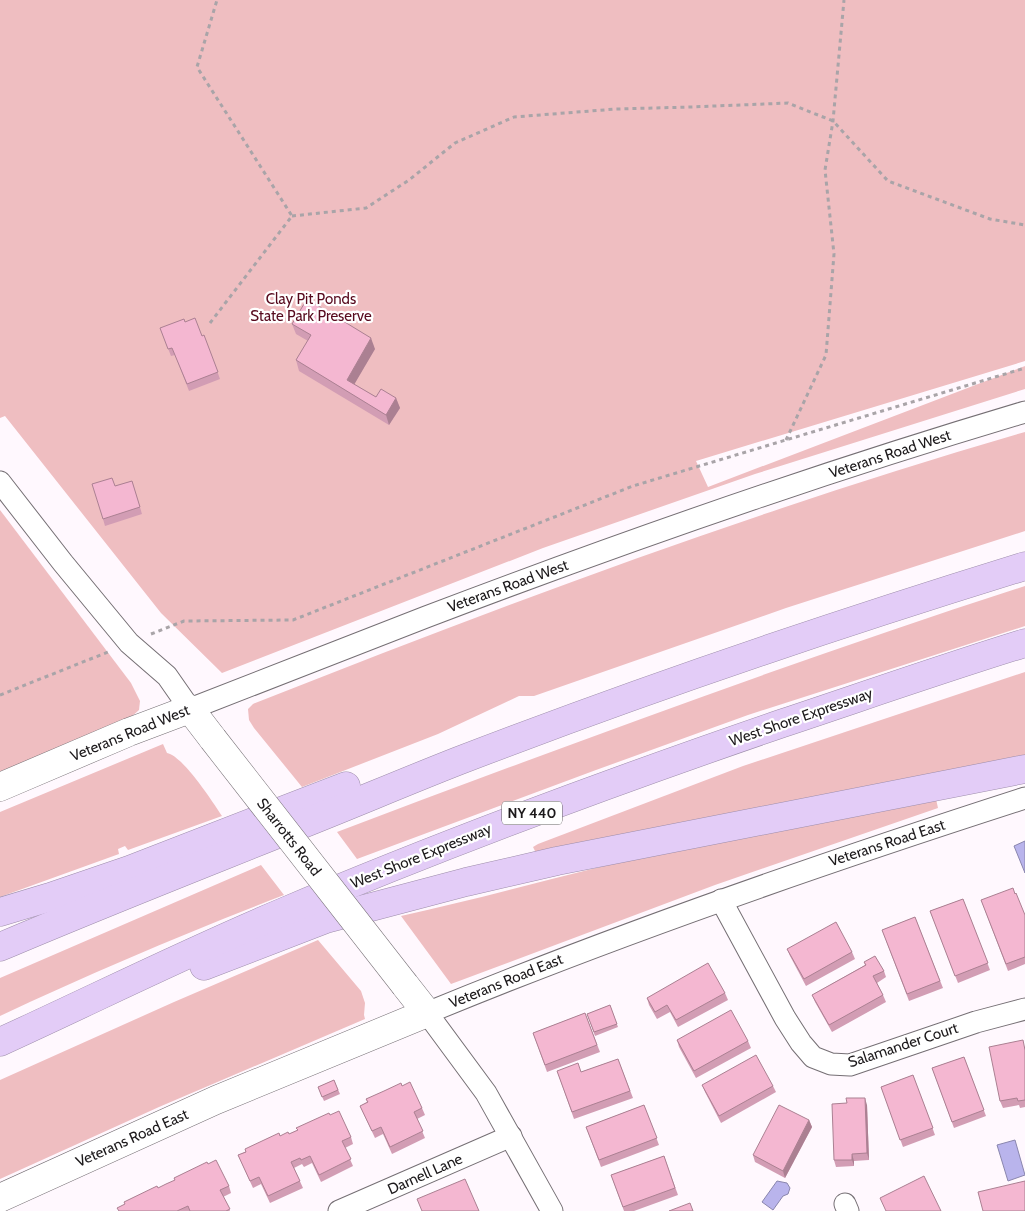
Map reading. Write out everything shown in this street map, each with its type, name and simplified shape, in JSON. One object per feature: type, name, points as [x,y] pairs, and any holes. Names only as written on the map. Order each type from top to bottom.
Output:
[{"type":"highway","points":[[0,947],[377,793],[535,732],[863,616],[1025,566]]},
{"type":"highway","name":"West Shore Expressway","points":[[0,1042],[207,945],[462,840],[684,757],[874,692],[1025,644]]},
{"type":"highway","points":[[0,912],[50,897],[146,863],[370,777],[535,732]]},
{"type":"highway","points":[[52,1018],[206,965],[326,919],[412,895],[567,859],[1025,769]]},
{"type":"street","name":"Veterans Road West","points":[[0,787],[129,732],[426,617],[654,533],[887,455],[1025,412]]},
{"type":"street","name":"Sharrotts Road","points":[[0,482],[129,643],[166,676],[427,1013],[486,1093],[552,1211]]},
{"type":"street","name":"Veterans Road East","points":[[0,1198],[207,1104],[547,965],[722,900],[1025,798]]},
{"type":"street","name":"Salamander Court","points":[[722,900],[791,1029],[813,1057],[831,1064],[850,1064],[976,1022],[1025,1010]]},
{"type":"street","name":"Darnell Lane","points":[[339,1211],[511,1136]]},
{"type":"path","points":[[217,0],[197,67],[292,216]]},
{"type":"path","points":[[786,440],[826,355],[834,254],[826,170],[833,122],[844,0]]},
{"type":"path","points":[[210,323],[292,216],[366,208],[409,180],[455,143],[514,117],[616,109],[788,103],[833,122],[888,181],[990,219],[1025,225]]},
{"type":"path","points":[[0,696],[184,621],[293,620],[633,486],[1025,368]]},
{"type":"green space","name":"Clay Pit Ponds State Park Preserve","points":[[0,0],[1025,0],[1025,361],[696,461],[708,487],[1025,366],[1025,389],[755,474],[543,548],[222,673],[161,613],[5,416],[0,418]]},
{"type":"green space","points":[[1025,432],[1025,531],[786,608],[534,696],[519,696],[438,734],[302,787],[249,720],[248,709],[253,704],[540,594],[830,492]]},
{"type":"green space","points":[[0,510],[131,683],[140,701],[139,710],[130,718],[0,775]]},
{"type":"green space","points":[[1025,586],[1025,626],[748,715],[357,859],[337,832],[765,674]]},
{"type":"green space","points":[[1025,672],[1025,758],[536,853],[533,847],[743,766]]},
{"type":"green space","points":[[163,744],[167,753],[174,756],[189,770],[222,816],[128,850],[125,846],[118,849],[119,854],[0,897],[0,812]]},
{"type":"green space","points":[[936,799],[938,808],[715,885],[451,984],[401,916],[676,849]]},
{"type":"green space","points":[[261,865],[284,895],[141,953],[0,1016],[0,978]]},
{"type":"green space","points":[[318,940],[361,991],[365,1003],[365,1019],[159,1107],[0,1179],[0,1080]]},
{"type":"shaded area","points":[[1025,841],[1025,873],[1014,846]]},
{"type":"shaded area","points":[[1015,1140],[1025,1175],[1008,1181],[997,1145]]},
{"type":"shaded area","points":[[777,1181],[787,1183],[790,1188],[788,1194],[783,1196],[773,1210],[762,1202]]},
{"type":"building","points":[[307,299],[371,338],[347,380],[376,397],[381,389],[396,398],[386,415],[296,360],[311,335],[292,324]]},
{"type":"building","points":[[195,318],[202,336],[204,335],[218,372],[187,384],[172,348],[168,349],[160,328],[184,319],[185,322]]},
{"type":"building","points":[[112,478],[115,486],[132,481],[140,507],[103,519],[92,484]]},
{"type":"building","points":[[1013,888],[1025,915],[1025,957],[1006,964],[981,900]]},
{"type":"building","points":[[963,899],[988,963],[955,976],[930,911]]},
{"type":"building","points":[[915,917],[940,981],[907,994],[882,930]]},
{"type":"building","points":[[836,922],[852,952],[804,979],[787,949]]},
{"type":"building","points":[[875,956],[884,971],[873,976],[883,995],[829,1025],[812,995],[866,965],[864,962]]},
{"type":"building","points":[[708,963],[725,993],[676,1020],[667,1005],[655,1012],[647,998]]},
{"type":"building","points":[[610,1005],[617,1024],[594,1032],[587,1014]]},
{"type":"building","points":[[731,1010],[748,1041],[694,1071],[677,1040]]},
{"type":"building","points":[[585,1013],[597,1045],[545,1065],[533,1033]]},
{"type":"building","points":[[1023,1040],[1025,1050],[1025,1100],[1018,1101],[1017,1098],[1000,1101],[989,1047]]},
{"type":"building","points":[[756,1055],[773,1086],[719,1116],[702,1085]]},
{"type":"building","points":[[964,1057],[984,1110],[952,1122],[932,1068]]},
{"type":"building","points":[[618,1059],[630,1091],[572,1112],[557,1071],[578,1063],[581,1072]]},
{"type":"building","points":[[913,1075],[933,1128],[900,1140],[881,1087]]},
{"type":"building","points":[[334,1080],[338,1090],[322,1097],[318,1087]]},
{"type":"building","points":[[410,1082],[422,1108],[414,1112],[423,1131],[390,1147],[381,1127],[372,1131],[360,1106],[368,1102],[366,1099],[401,1083],[402,1086]]},
{"type":"building","points":[[846,1098],[865,1098],[867,1153],[852,1154],[852,1160],[834,1160],[832,1104],[847,1103]]},
{"type":"building","points":[[644,1105],[657,1138],[599,1160],[586,1127]]},
{"type":"building","points":[[779,1105],[809,1120],[783,1171],[753,1155]]},
{"type":"building","points":[[339,1111],[351,1137],[342,1141],[351,1159],[319,1175],[310,1156],[291,1162],[300,1181],[268,1196],[259,1177],[250,1181],[238,1155],[246,1152],[245,1149],[279,1133],[280,1136],[288,1132],[289,1134],[298,1130],[296,1128],[329,1113],[330,1115]]},
{"type":"building","points":[[664,1156],[675,1188],[623,1207],[611,1175]]},
{"type":"building","points":[[216,1160],[229,1186],[220,1190],[230,1209],[226,1211],[190,1211],[188,1206],[177,1211],[119,1211],[117,1208],[125,1204],[124,1202],[157,1186],[158,1188],[207,1162],[208,1164]]},
{"type":"building","points":[[924,1176],[941,1211],[886,1211],[880,1198]]},
{"type":"building","points":[[465,1179],[479,1211],[422,1211],[417,1199]]},
{"type":"building","points":[[1025,1181],[1025,1211],[983,1211],[978,1192]]},
{"type":"building","points":[[690,1203],[693,1211],[669,1211]]}]
